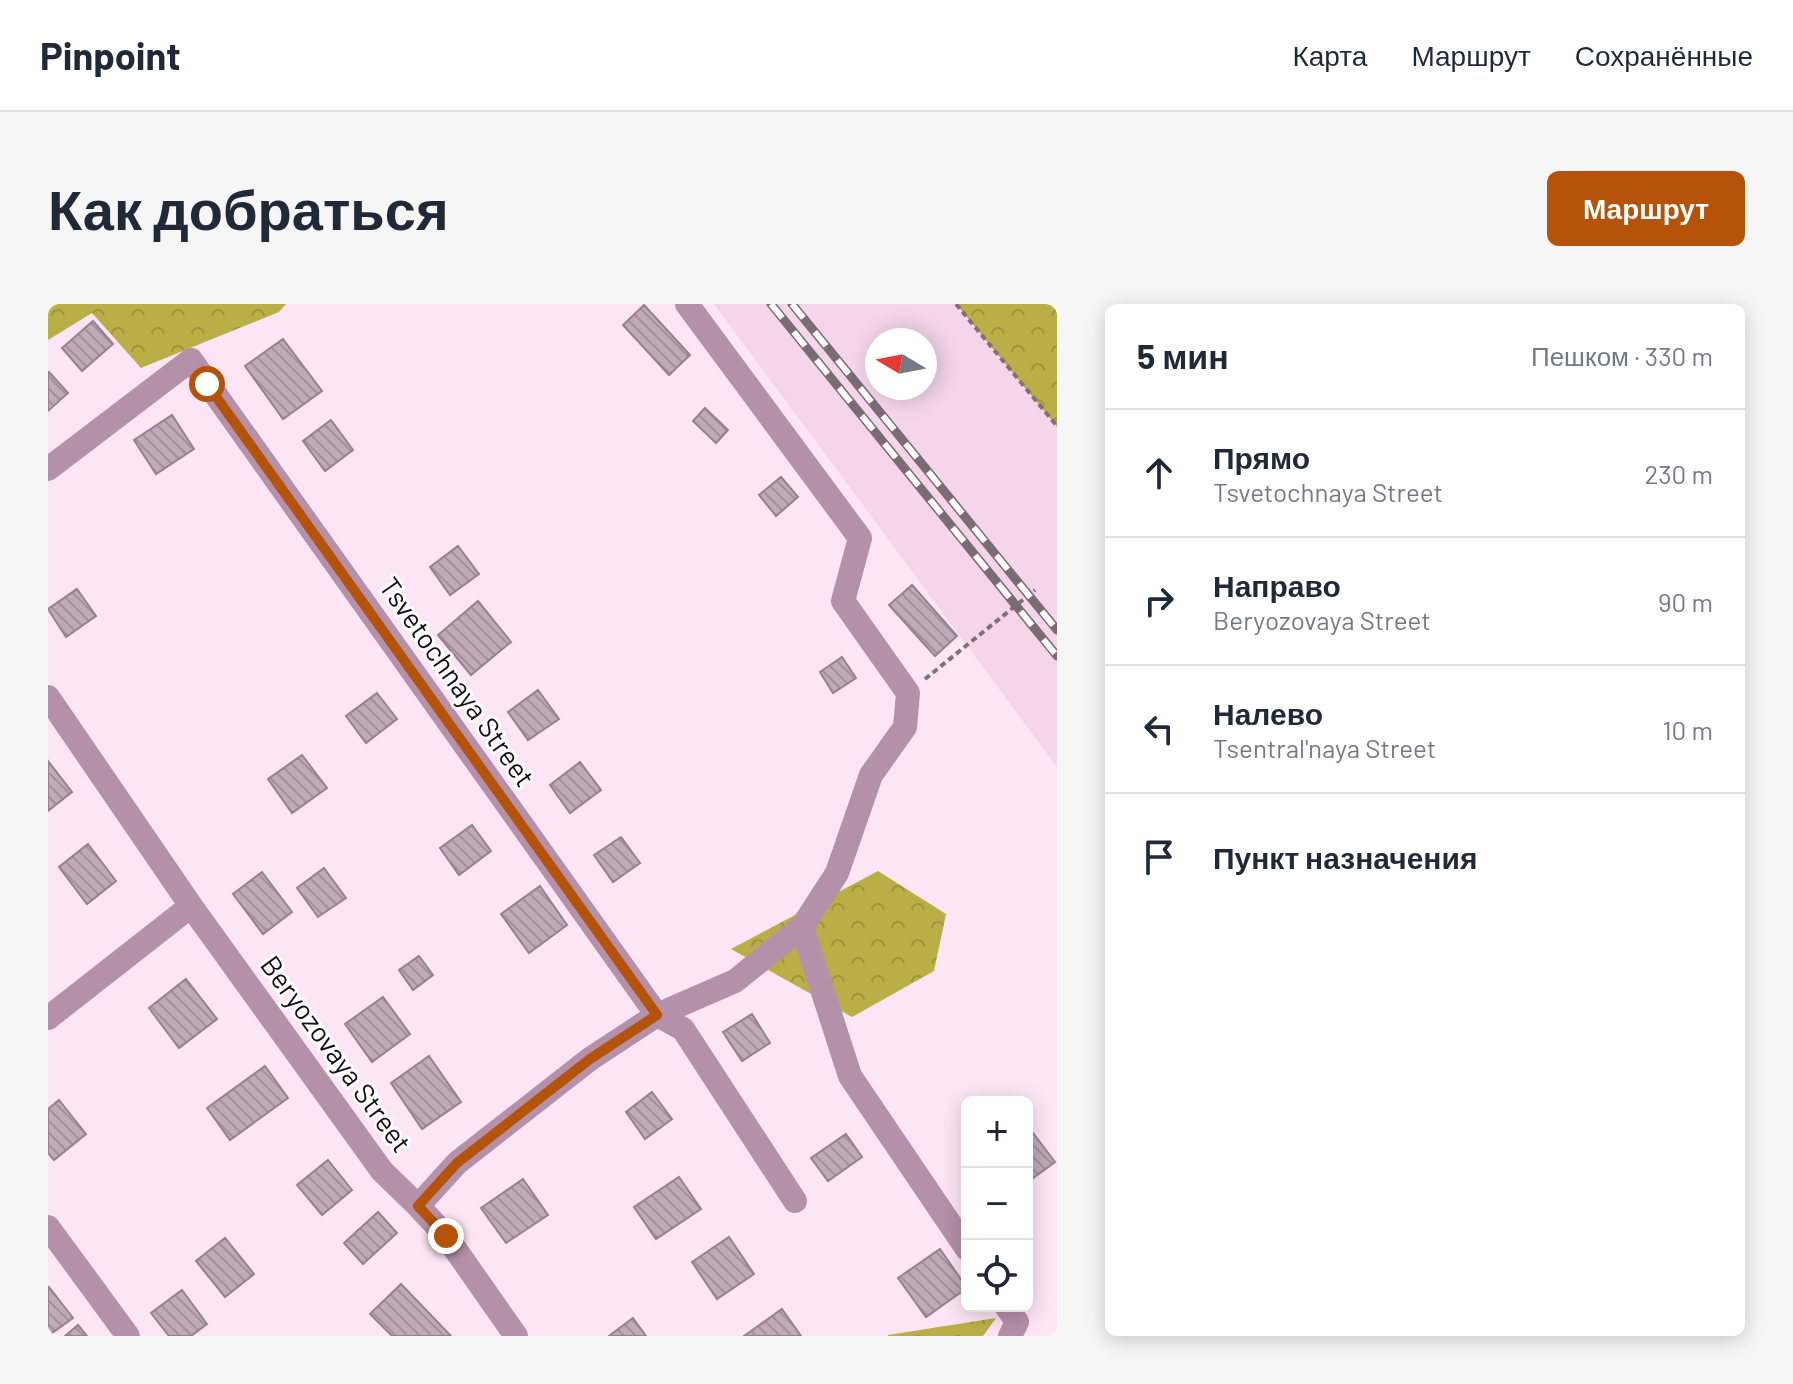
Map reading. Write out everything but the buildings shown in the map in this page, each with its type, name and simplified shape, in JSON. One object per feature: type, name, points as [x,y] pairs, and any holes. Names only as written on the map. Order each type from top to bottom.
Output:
[{"type":"street","points":[[418,1206],[457,1163],[590,1059],[657,1015],[735,981],[802,927],[837,873],[871,775],[905,727],[908,693],[843,601],[860,538],[687,304]]},
{"type":"street","name":"Tsvetochnaya Street","points":[[48,469],[191,360],[657,1015],[683,1029],[795,1201]]},
{"type":"street","name":"Beryozovaya Street","points":[[48,697],[191,906],[382,1171],[446,1236],[516,1336]]},
{"type":"street","points":[[48,1018],[191,906]]},
{"type":"street","points":[[802,927],[850,1076],[961,1240]]},
{"type":"street","points":[[48,1227],[128,1336]]},
{"type":"street","points":[[1010,1312],[1017,1322],[1010,1336]]},
{"type":"path","points":[[956,304],[1057,426]]},
{"type":"path","points":[[908,693],[1035,590]]},
{"type":"shaded area","points":[[714,304],[954,304],[1057,428],[1057,767]]},
{"type":"green space","points":[[48,304],[286,304],[279,312],[141,368],[92,313],[48,340]]},
{"type":"green space","points":[[956,304],[1057,304],[1057,427],[1053,422]]},
{"type":"green space","points":[[878,871],[946,914],[934,971],[852,1017],[731,949]]},
{"type":"green space","points":[[996,1318],[983,1336],[888,1336],[888,1335]]},
{"type":"railway","points":[[771,304],[1057,656]]},
{"type":"railway","points":[[792,304],[1057,630]]},
{"type":"route","points":[[207,384],[657,1015],[590,1059],[457,1163],[418,1206],[446,1236]]}]
